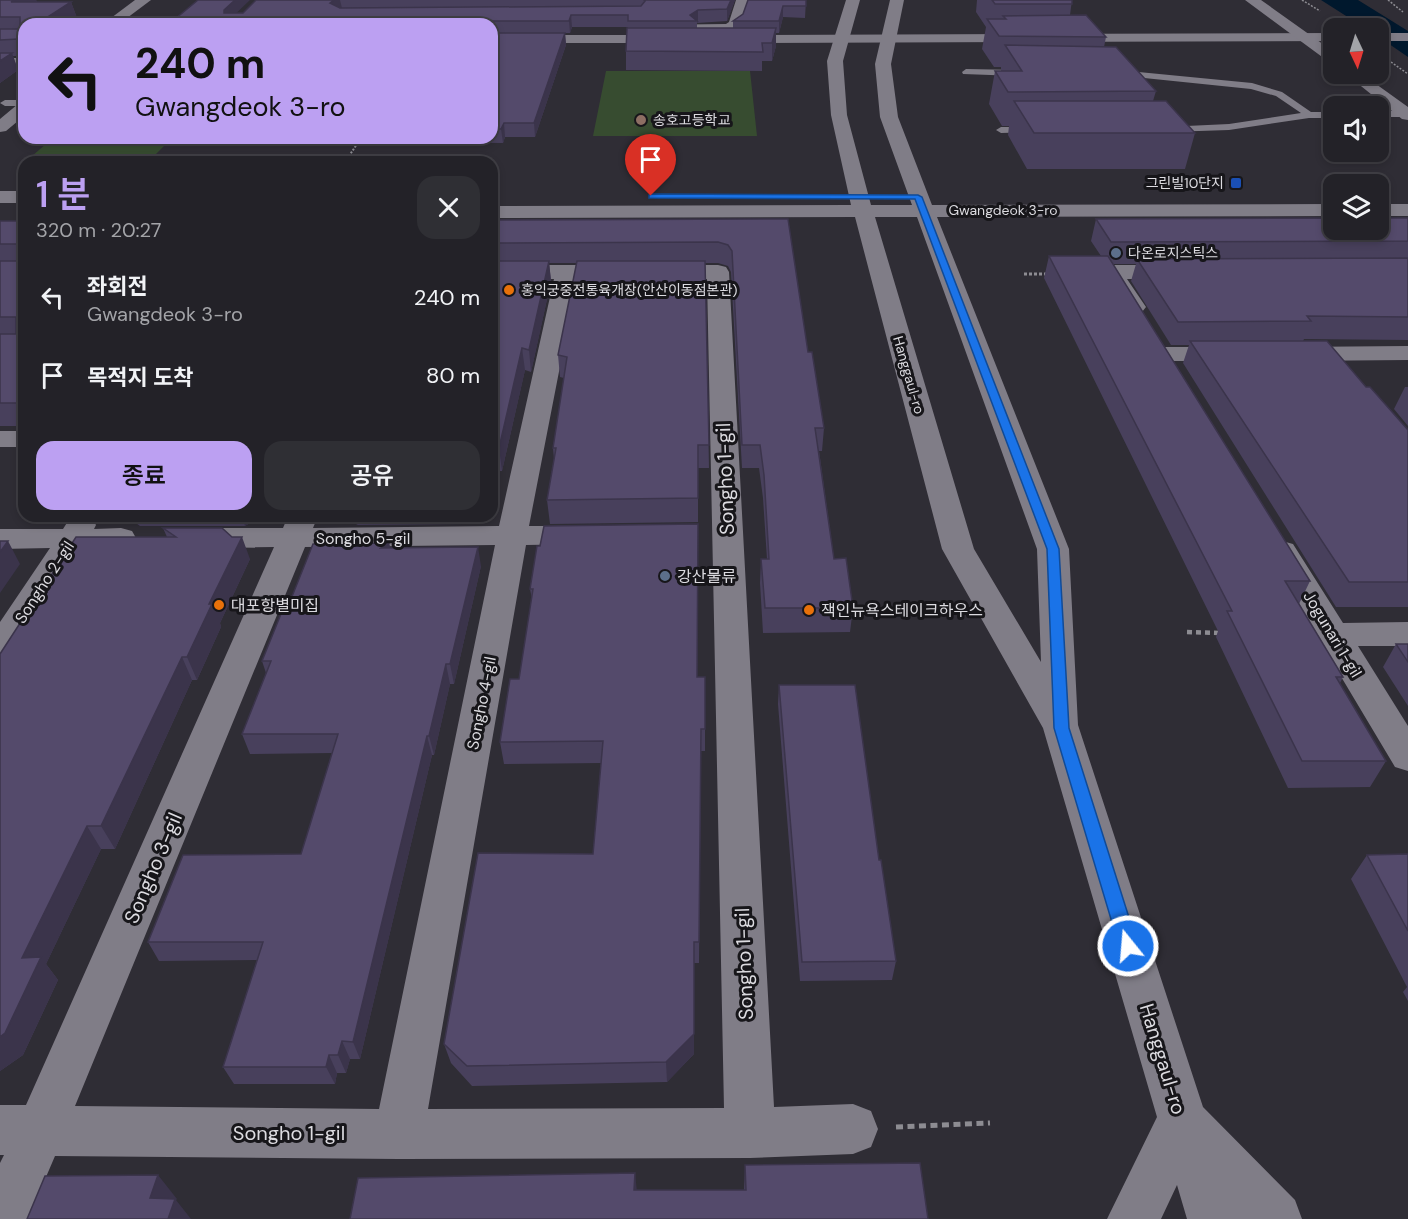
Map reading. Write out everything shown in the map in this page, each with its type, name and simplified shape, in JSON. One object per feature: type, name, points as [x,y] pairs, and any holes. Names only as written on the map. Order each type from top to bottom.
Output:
[{"type":"street","points":[[118,18],[144,0]]},
{"type":"street","points":[[633,13],[644,29],[729,28],[735,24],[743,0]]},
{"type":"street","name":"Hanggaul-ro","points":[[853,0],[835,62],[839,115],[861,204],[958,549],[1061,728],[1212,1219]]},
{"type":"street","name":"Hanggaul-ro","points":[[897,0],[884,64],[889,117],[1053,549],[1061,728]]},
{"type":"street","points":[[1252,0],[1323,51]]},
{"type":"street","points":[[142,18],[157,7]]},
{"type":"street","points":[[498,39],[956,40],[1323,37]]},
{"type":"street","points":[[1389,37],[1408,38]]},
{"type":"street","points":[[0,63],[18,63]]},
{"type":"street","points":[[1366,84],[1407,114]]},
{"type":"street","points":[[9,111],[18,97]]},
{"type":"street","name":"Gwangdeok 3-ro","points":[[498,196],[861,204],[1323,210]]},
{"type":"street","name":"Gwangdeok 3-ro","points":[[921,204],[1323,196]]},
{"type":"street","points":[[1389,196],[1408,196]]},
{"type":"street","points":[[0,197],[18,197]]},
{"type":"street","name":"Gwangdeok 3-ro","points":[[498,212],[861,204]]},
{"type":"street","points":[[1389,210],[1408,210]]},
{"type":"street","points":[[0,212],[18,212]]},
{"type":"street","name":"Songho 1-gil","points":[[0,1130],[399,1134],[750,1133],[715,533],[718,272],[498,272]]},
{"type":"street","name":"Songho 4-gil","points":[[399,1134],[512,537],[567,272]]},
{"type":"street","points":[[1112,273],[1207,272]]},
{"type":"street","points":[[1112,273],[1180,384]]},
{"type":"street","points":[[1162,354],[1408,353]]},
{"type":"street","points":[[1330,354],[1351,379]]},
{"type":"street","points":[[0,439],[18,439]]},
{"type":"street","name":"Songho 5-gil","points":[[0,539],[80,527],[160,538],[298,527],[512,537],[619,535]]},
{"type":"street","name":"Songho 2-gil","points":[[0,648],[80,527]]},
{"type":"street","name":"Songho 3-gil","points":[[2,1219],[298,527]]},
{"type":"street","name":"Jogunari 1-gil","points":[[1272,534],[1408,757]]},
{"type":"street","points":[[1334,635],[1408,634]]},
{"type":"street","points":[[1134,1219],[1182,1120],[1276,1219]]},
{"type":"street","points":[[750,1133],[853,1129]]},
{"type":"lane","points":[[966,72],[1023,73]]},
{"type":"lane","points":[[1103,73],[1137,74],[1252,86],[1279,94],[1309,115]]},
{"type":"lane","points":[[1389,114],[1407,114]]},
{"type":"lane","points":[[1159,129],[1229,127],[1323,115]]},
{"type":"lane","points":[[1001,130],[1046,130]]},
{"type":"path","points":[[1388,0],[1408,16]]},
{"type":"path","points":[[1400,69],[1408,77]]},
{"type":"path","points":[[1024,274],[1112,273]]},
{"type":"path","points":[[1187,632],[1232,633]]},
{"type":"path","points":[[853,1129],[990,1123]]},
{"type":"green space","points":[[606,71],[750,71],[757,136],[593,136]]},
{"type":"green space","points":[[46,144],[166,144],[154,156],[32,156]]},
{"type":"water","points":[[1321,0],[1358,0],[1387,18],[1349,18]]},
{"type":"water","points":[[1389,19],[1408,31],[1408,57],[1389,44]]},
{"type":"building","points":[[0,0],[71,2],[46,18],[0,17]]},
{"type":"building","points":[[198,0],[235,0],[224,10],[224,13],[243,13],[256,0],[334,0],[330,3],[340,8],[641,6],[644,0],[731,0],[727,9],[698,10],[690,15],[697,21],[628,21],[628,15],[571,15],[569,21],[498,21],[498,18],[176,18]]},
{"type":"building","points":[[748,0],[806,0],[806,6],[783,6],[779,21],[733,21],[743,14]]},
{"type":"building","points":[[992,0],[1072,0],[1072,4],[995,4]]},
{"type":"building","points":[[1086,15],[1106,37],[999,36],[987,19],[1006,19],[1003,16]]},
{"type":"building","points":[[627,28],[776,28],[772,43],[762,43],[763,52],[626,51]]},
{"type":"building","points":[[0,29],[18,29],[18,39],[0,40]]},
{"type":"building","points":[[498,33],[565,33],[534,123],[504,123],[501,129],[498,129]]},
{"type":"building","points":[[1005,45],[1116,47],[1156,91],[1008,92],[995,71],[1022,71]]},
{"type":"building","points":[[0,53],[12,53],[0,61]]},
{"type":"building","points":[[1014,101],[1166,101],[1195,133],[1034,133]]},
{"type":"building","points":[[1323,218],[1323,240],[1389,240],[1389,218],[1408,218],[1408,241],[1111,242],[1096,219]]},
{"type":"building","points":[[788,219],[808,352],[812,352],[824,428],[815,428],[834,559],[846,558],[853,608],[765,608],[761,559],[769,559],[764,475],[760,445],[742,445],[732,251],[728,245],[718,242],[498,243],[498,220]]},
{"type":"building","points":[[0,221],[18,221],[18,403],[0,403],[0,334],[16,334],[16,317],[0,317],[0,261],[17,261],[17,244],[0,244]]},
{"type":"building","points":[[1049,256],[1108,256],[1310,581],[1285,581],[1343,677],[1336,677],[1386,761],[1302,761],[1227,611],[1232,611]]},
{"type":"building","points":[[1408,258],[1408,317],[1307,316],[1311,321],[1178,322],[1137,259]]},
{"type":"building","points":[[498,261],[549,261],[529,350],[522,348],[499,448]]},
{"type":"building","points":[[577,261],[705,261],[709,445],[698,445],[698,498],[547,500],[567,357],[558,355]]},
{"type":"building","points":[[1190,341],[1327,341],[1366,387],[1370,387],[1408,430],[1408,582],[1349,582]]},
{"type":"building","points":[[698,524],[697,677],[705,677],[705,729],[701,729],[699,942],[694,942],[694,1034],[666,1062],[467,1066],[444,1044],[478,853],[593,854],[603,741],[500,742],[510,679],[519,679],[533,589],[530,589],[537,546],[540,546],[544,526]]},
{"type":"building","points":[[163,528],[222,528],[232,537],[242,537],[209,604],[212,604],[187,657],[182,657],[101,826],[87,826],[22,958],[41,957],[5,1033],[0,1037],[0,654],[76,537],[176,537]]},
{"type":"building","points":[[0,541],[8,541],[0,552]]},
{"type":"building","points":[[389,543],[381,548],[478,547],[450,664],[446,664],[429,736],[427,736],[353,1042],[342,1041],[338,1055],[329,1055],[326,1067],[223,1067],[263,942],[148,942],[183,855],[301,854],[338,734],[242,734],[271,661],[262,661],[283,609],[287,609],[313,544]]},
{"type":"building","points":[[1396,644],[1408,644],[1408,662]]},
{"type":"building","points":[[779,685],[855,685],[879,860],[881,860],[896,961],[802,962]]},
{"type":"building","points":[[1408,854],[1408,931],[1367,855]]},
{"type":"building","points":[[920,1163],[928,1219],[350,1219],[358,1178],[635,1173],[634,1190],[746,1190],[745,1165]]},
{"type":"building","points":[[158,1175],[150,1198],[175,1199],[168,1219],[27,1219],[45,1176]]},
{"type":"place","name":"송호고등학교","points":[[641,120]]},
{"type":"place","name":"그린빌10단지","points":[[1236,183]]},
{"type":"place","name":"다온로지스틱스","points":[[1116,253]]},
{"type":"place","name":"홍익궁중전통육개장(안산이동점본관)","points":[[509,290]]},
{"type":"place","name":"강산물류","points":[[665,576]]},
{"type":"place","name":"대포항별미집","points":[[219,605]]},
{"type":"place","name":"잭인뉴욕스테이크하우스","points":[[809,610]]},
{"type":"route","points":[[651,196],[918,197],[935,236],[1053,549],[1061,728],[1128,946]]}]
